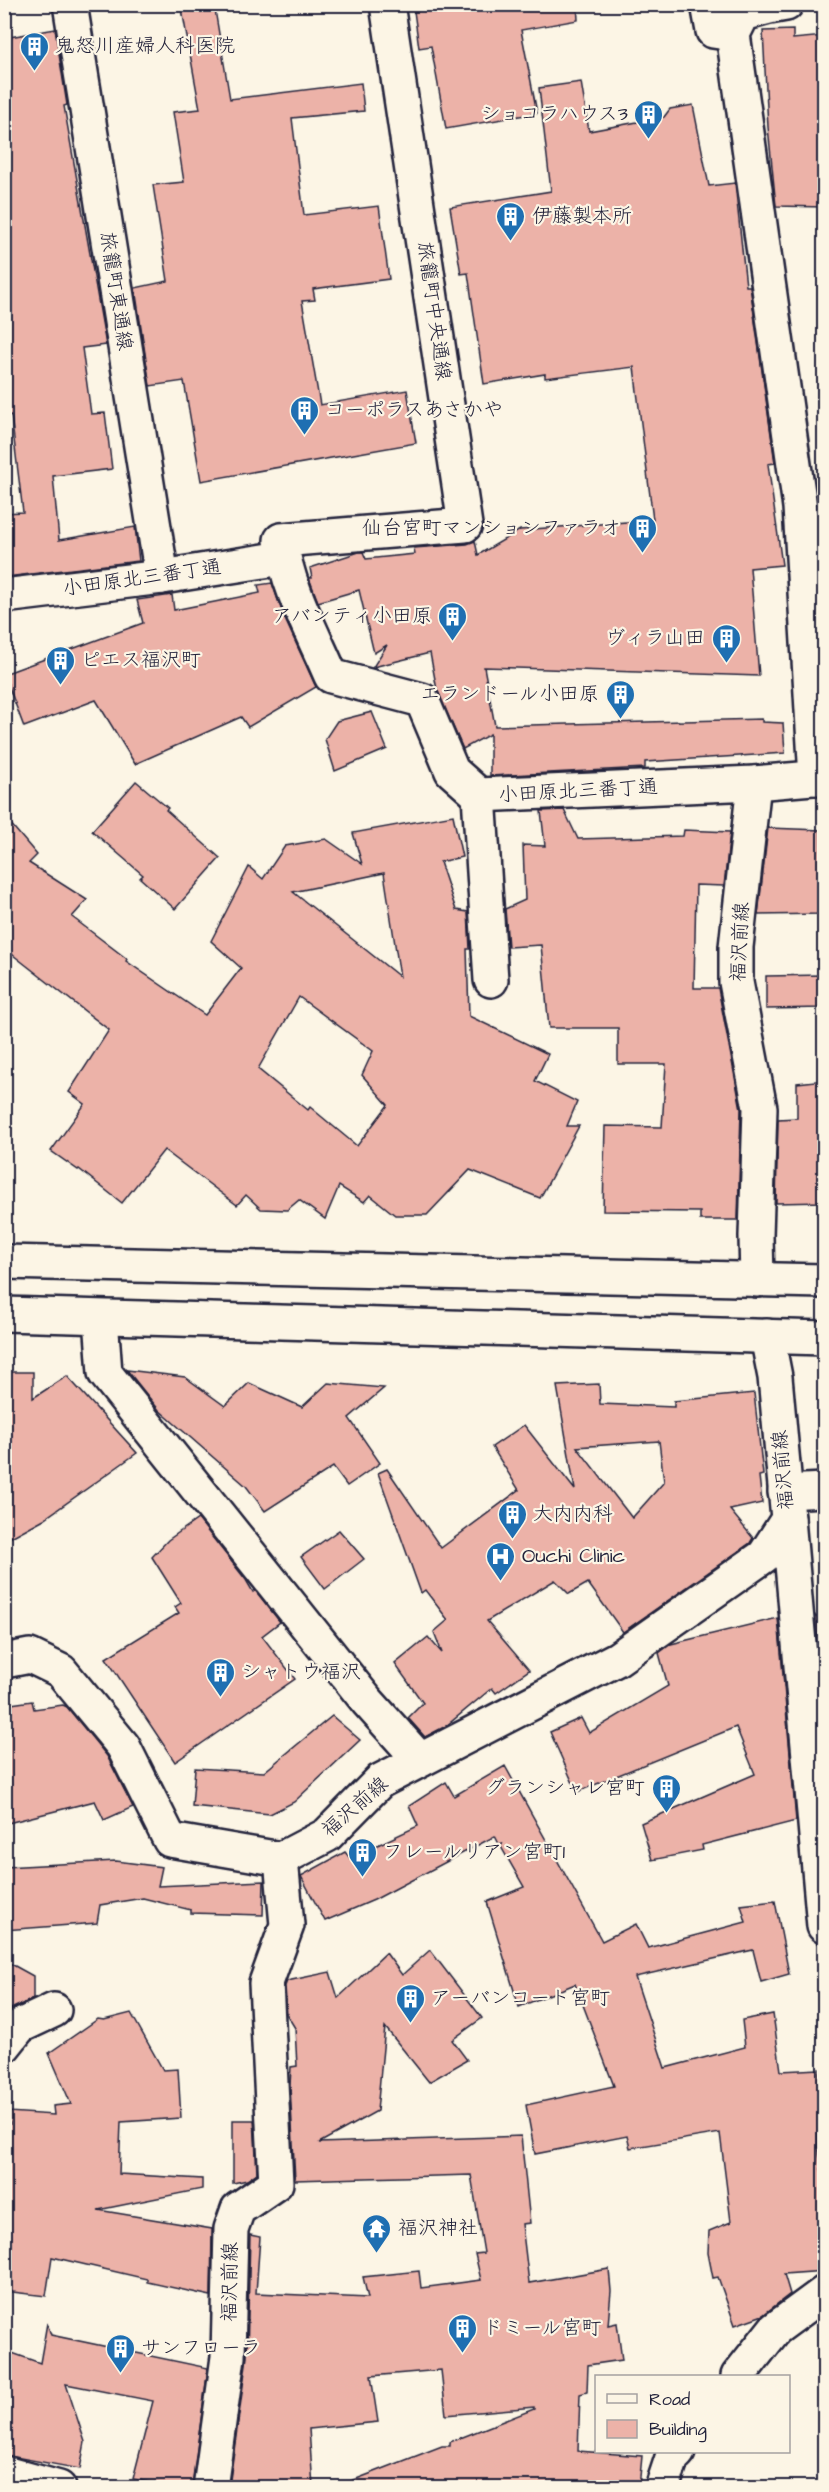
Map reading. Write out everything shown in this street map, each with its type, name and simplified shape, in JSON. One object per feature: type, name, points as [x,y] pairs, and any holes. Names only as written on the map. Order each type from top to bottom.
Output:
[{"type":"street","name":"旅籠町東通線","points":[[70,4],[162,577]]},
{"type":"street","name":"旅籠町中央通線","points":[[284,558],[281,540],[465,525],[387,4]]},
{"type":"street","points":[[708,4],[713,31],[733,34]]},
{"type":"street","points":[[786,4],[743,14],[733,34],[800,507],[820,777]]},
{"type":"street","name":"小田原北三番丁通","points":[[4,597],[162,577],[284,558],[292,585],[332,676],[422,700],[452,771],[479,795],[754,783],[820,777]]},
{"type":"street","name":"福沢前線","points":[[754,783],[736,947],[736,982],[760,1107],[756,1236],[758,1280]]},
{"type":"street","points":[[479,795],[491,980]]},
{"type":"street","points":[[4,1262],[825,1281]]},
{"type":"street","points":[[4,1314],[825,1338]]},
{"type":"street","points":[[101,1318],[105,1373],[367,1701],[420,1760]]},
{"type":"street","name":"福沢前線","points":[[210,2487],[228,2357],[231,2229],[238,2209],[276,2183],[266,1983],[287,1925],[280,1859],[327,1835],[380,1781],[617,1659],[764,1556],[786,1505],[775,1377],[767,1336]]},
{"type":"street","points":[[825,1490],[786,1505],[825,1926]]},
{"type":"street","points":[[4,1661],[30,1656],[61,1671],[123,1746],[170,1839],[280,1859]]},
{"type":"street","points":[[4,2046],[20,2026],[54,2010]]},
{"type":"street","points":[[739,2375],[775,2329],[825,2293]]},
{"type":"street","points":[[662,2487],[672,2458],[676,2453]]},
{"type":"street","points":[[4,2474],[59,2487]]},
{"type":"building","points":[[181,4],[214,4],[230,99],[361,83],[364,111],[292,118],[304,215],[379,206],[389,279],[313,289],[315,300],[302,301],[320,405],[407,390],[416,443],[201,481],[184,381],[150,386],[135,288],[168,281],[153,185],[184,182],[173,112],[200,109]]},
{"type":"building","points":[[447,4],[577,4],[578,20],[521,30],[537,113],[446,129],[431,46],[419,48],[414,11]]},
{"type":"building","points":[[55,29],[67,105],[64,106],[106,345],[82,348],[91,414],[105,413],[112,469],[53,476],[59,540],[135,527],[139,561],[6,577],[4,513],[23,512],[11,415],[4,416],[4,38]]},
{"type":"building","points":[[793,30],[793,39],[825,36],[825,207],[776,206],[768,127],[763,31]]},
{"type":"building","points":[[581,82],[589,131],[664,117],[670,109],[693,105],[709,186],[735,183],[746,286],[750,286],[775,463],[768,464],[782,565],[750,568],[759,676],[484,667],[495,726],[762,719],[762,722],[783,723],[785,753],[645,762],[645,768],[490,776],[490,734],[463,749],[437,690],[430,653],[373,667],[387,645],[374,653],[359,590],[318,602],[309,578],[312,578],[310,568],[359,552],[363,552],[366,559],[415,554],[414,548],[467,544],[475,541],[478,555],[520,530],[653,520],[634,367],[545,378],[545,374],[484,384],[468,273],[461,274],[450,207],[551,191],[539,88]]},
{"type":"building","points":[[272,583],[284,617],[316,687],[248,727],[241,717],[135,764],[96,700],[24,727],[4,674],[143,623],[137,600],[172,595],[174,610],[260,593],[258,585]]},
{"type":"building","points":[[372,712],[387,749],[335,771],[325,739],[337,721]]},
{"type":"building","points":[[136,781],[220,858],[175,909],[140,878],[143,875],[92,831]]},
{"type":"building","points":[[564,810],[578,839],[683,836],[684,830],[730,832],[724,886],[696,885],[694,988],[718,988],[741,1109],[738,1220],[700,1220],[700,1212],[603,1211],[605,1126],[662,1127],[666,1064],[618,1064],[618,1028],[549,1028],[541,945],[508,947],[505,909],[525,900],[523,845],[545,846],[541,811]]},
{"type":"building","points":[[453,815],[462,857],[440,862],[456,910],[468,912],[469,1016],[548,1054],[535,1081],[577,1102],[567,1126],[579,1126],[540,1198],[470,1170],[427,1215],[395,1215],[370,1195],[364,1202],[339,1186],[325,1219],[299,1200],[287,1210],[261,1209],[246,1195],[237,1205],[164,1150],[122,1203],[79,1169],[51,1151],[85,1104],[69,1092],[109,1030],[4,948],[4,816],[37,855],[29,863],[87,900],[72,917],[127,959],[126,961],[205,1015],[241,968],[211,941],[249,867],[263,879],[285,846],[326,839],[362,864],[353,833]],"holes":[[[384,873],[400,977],[293,892]],[[299,997],[373,1051],[362,1075],[388,1105],[357,1146],[310,1107],[308,1110],[258,1069]]]},
{"type":"building","points":[[768,828],[821,830],[822,884],[825,884],[823,914],[758,915]]},
{"type":"building","points":[[823,975],[823,1008],[766,1009],[766,976]]},
{"type":"building","points":[[825,1080],[825,1202],[776,1203],[778,1119],[797,1118],[797,1083]]},
{"type":"building","points":[[127,1370],[185,1377],[225,1406],[249,1383],[302,1407],[328,1383],[384,1388],[349,1418],[380,1463],[347,1486],[333,1467],[265,1511],[246,1486],[159,1410]]},
{"type":"building","points":[[4,1372],[33,1372],[33,1398],[67,1376],[137,1453],[44,1519],[4,1541]]},
{"type":"building","points":[[599,1384],[600,1404],[674,1407],[674,1401],[754,1393],[763,1475],[759,1476],[762,1503],[730,1510],[753,1538],[750,1543],[623,1632],[588,1583],[569,1594],[555,1580],[487,1621],[529,1670],[496,1693],[492,1688],[446,1726],[425,1737],[408,1718],[423,1703],[395,1664],[428,1637],[442,1653],[434,1632],[448,1620],[425,1590],[421,1593],[378,1473],[387,1469],[441,1548],[519,1490],[492,1447],[524,1425],[575,1490],[557,1386]],"holes":[[[659,1441],[664,1482],[632,1518],[577,1447]]]},
{"type":"building","points":[[198,1519],[253,1592],[255,1590],[280,1622],[262,1636],[295,1679],[175,1762],[106,1658],[179,1613],[175,1607],[181,1603],[152,1557],[168,1540]]},
{"type":"building","points":[[339,1530],[364,1559],[325,1589],[301,1557]]},
{"type":"building","points":[[815,1615],[825,1626],[825,1719]]},
{"type":"building","points":[[778,1618],[796,1821],[702,1845],[703,1850],[652,1860],[641,1823],[755,1774],[736,1727],[577,1792],[550,1732],[581,1718],[589,1733],[668,1686],[659,1653],[671,1644]]},
{"type":"building","points":[[32,1701],[34,1709],[63,1705],[67,1707],[107,1756],[133,1807],[104,1820],[95,1801],[4,1824],[4,1705]]},
{"type":"building","name":"シャトウ福沢","points":[[332,1716],[360,1740],[294,1802],[270,1814],[192,1806],[195,1768],[264,1772]]},
{"type":"building","points":[[505,1766],[602,1941],[636,1924],[648,1948],[746,1922],[741,1905],[775,1901],[789,1974],[761,1982],[753,1950],[635,1977],[665,2068],[745,2047],[742,2020],[773,2014],[781,2071],[819,2069],[818,2146],[825,2195],[825,2271],[784,2274],[790,2294],[763,2315],[735,2325],[718,2277],[713,2278],[708,2253],[709,2231],[731,2222],[720,2133],[630,2148],[627,2136],[535,2154],[526,2105],[614,2086],[575,1984],[519,2007],[487,1902],[524,1887],[500,1845],[503,1843],[499,1844],[495,1836],[374,1900],[325,1921],[301,1876],[345,1852],[350,1858],[418,1826],[409,1806],[446,1782],[454,1796]]},
{"type":"building","points":[[116,1861],[162,1867],[158,1886],[264,1881],[263,1915],[191,1913],[191,1910],[143,1898],[100,1905],[97,1923],[4,1930],[4,1867]]},
{"type":"building","points":[[430,1950],[482,2018],[452,2040],[467,2060],[429,2082],[385,2027],[377,2111],[319,2143],[521,2136],[530,2223],[522,2224],[529,2283],[609,2269],[611,2291],[608,2325],[617,2323],[622,2360],[588,2365],[587,2392],[580,2394],[578,2451],[642,2456],[639,2487],[442,2487],[442,2484],[342,2487],[341,2485],[442,2446],[450,2446],[450,2442],[534,2409],[534,2407],[446,2415],[441,2370],[371,2376],[378,2422],[309,2429],[313,2487],[229,2487],[247,2357],[250,2235],[260,2237],[256,2293],[368,2298],[363,2277],[419,2271],[421,2288],[481,2280],[475,2254],[484,2253],[471,2175],[295,2180],[290,2086],[291,2067],[297,2066],[295,2028],[287,2015],[285,1986],[287,1981],[330,1972],[338,1998],[386,1953],[402,1975]]},
{"type":"building","points":[[4,1960],[33,1976],[33,1999],[4,2012]]},
{"type":"building","points":[[131,2013],[163,2070],[178,2069],[181,2118],[121,2122],[119,2174],[202,2179],[202,2189],[98,2210],[212,2229],[211,2296],[52,2257],[46,2296],[4,2291],[4,2124],[10,2124],[8,2112],[54,2115],[53,2106],[71,2104],[49,2053],[98,2019],[104,2020]]},
{"type":"building","points":[[233,2120],[254,2120],[257,2173],[247,2180],[233,2183]]},
{"type":"building","points":[[47,2323],[51,2335],[208,2368],[192,2487],[178,2487],[133,2479],[153,2401],[66,2384],[85,2442],[80,2469],[4,2455],[4,2350],[40,2363]]},
{"type":"place","name":"鬼怒川産婦人科医院","points":[[34,72]]},
{"type":"place","name":"ショコラハウス3","points":[[649,140]]},
{"type":"place","name":"伊藤製本所","points":[[511,242]]},
{"type":"place","name":"コーポラスあさかや","points":[[304,436]]},
{"type":"place","name":"仙台宮町マンションファラオ","points":[[642,554]]},
{"type":"place","name":"アバンティ小田原","points":[[453,642]]},
{"type":"place","name":"ヴィラ山田","points":[[726,664]]},
{"type":"place","name":"ピエス福沢町","points":[[60,686]]},
{"type":"place","name":"エランドール小田原","points":[[620,720]]},
{"type":"place","name":"大内内科","points":[[512,1540]]},
{"type":"place","name":"Ouchi Clinic","points":[[501,1582]]},
{"type":"place","name":"シャトウ福沢","points":[[220,1698]]},
{"type":"place","name":"グランシャレ宮町","points":[[666,1814]]},
{"type":"place","name":"フレールリアン宮町1","points":[[362,1878]]},
{"type":"place","name":"アーバンコート宮町","points":[[410,2024]]},
{"type":"place","name":"福沢神社","points":[[377,2254]]},
{"type":"place","name":"ドミール宮町","points":[[462,2354]]},
{"type":"place","name":"サンフローラ","points":[[120,2374]]}]
